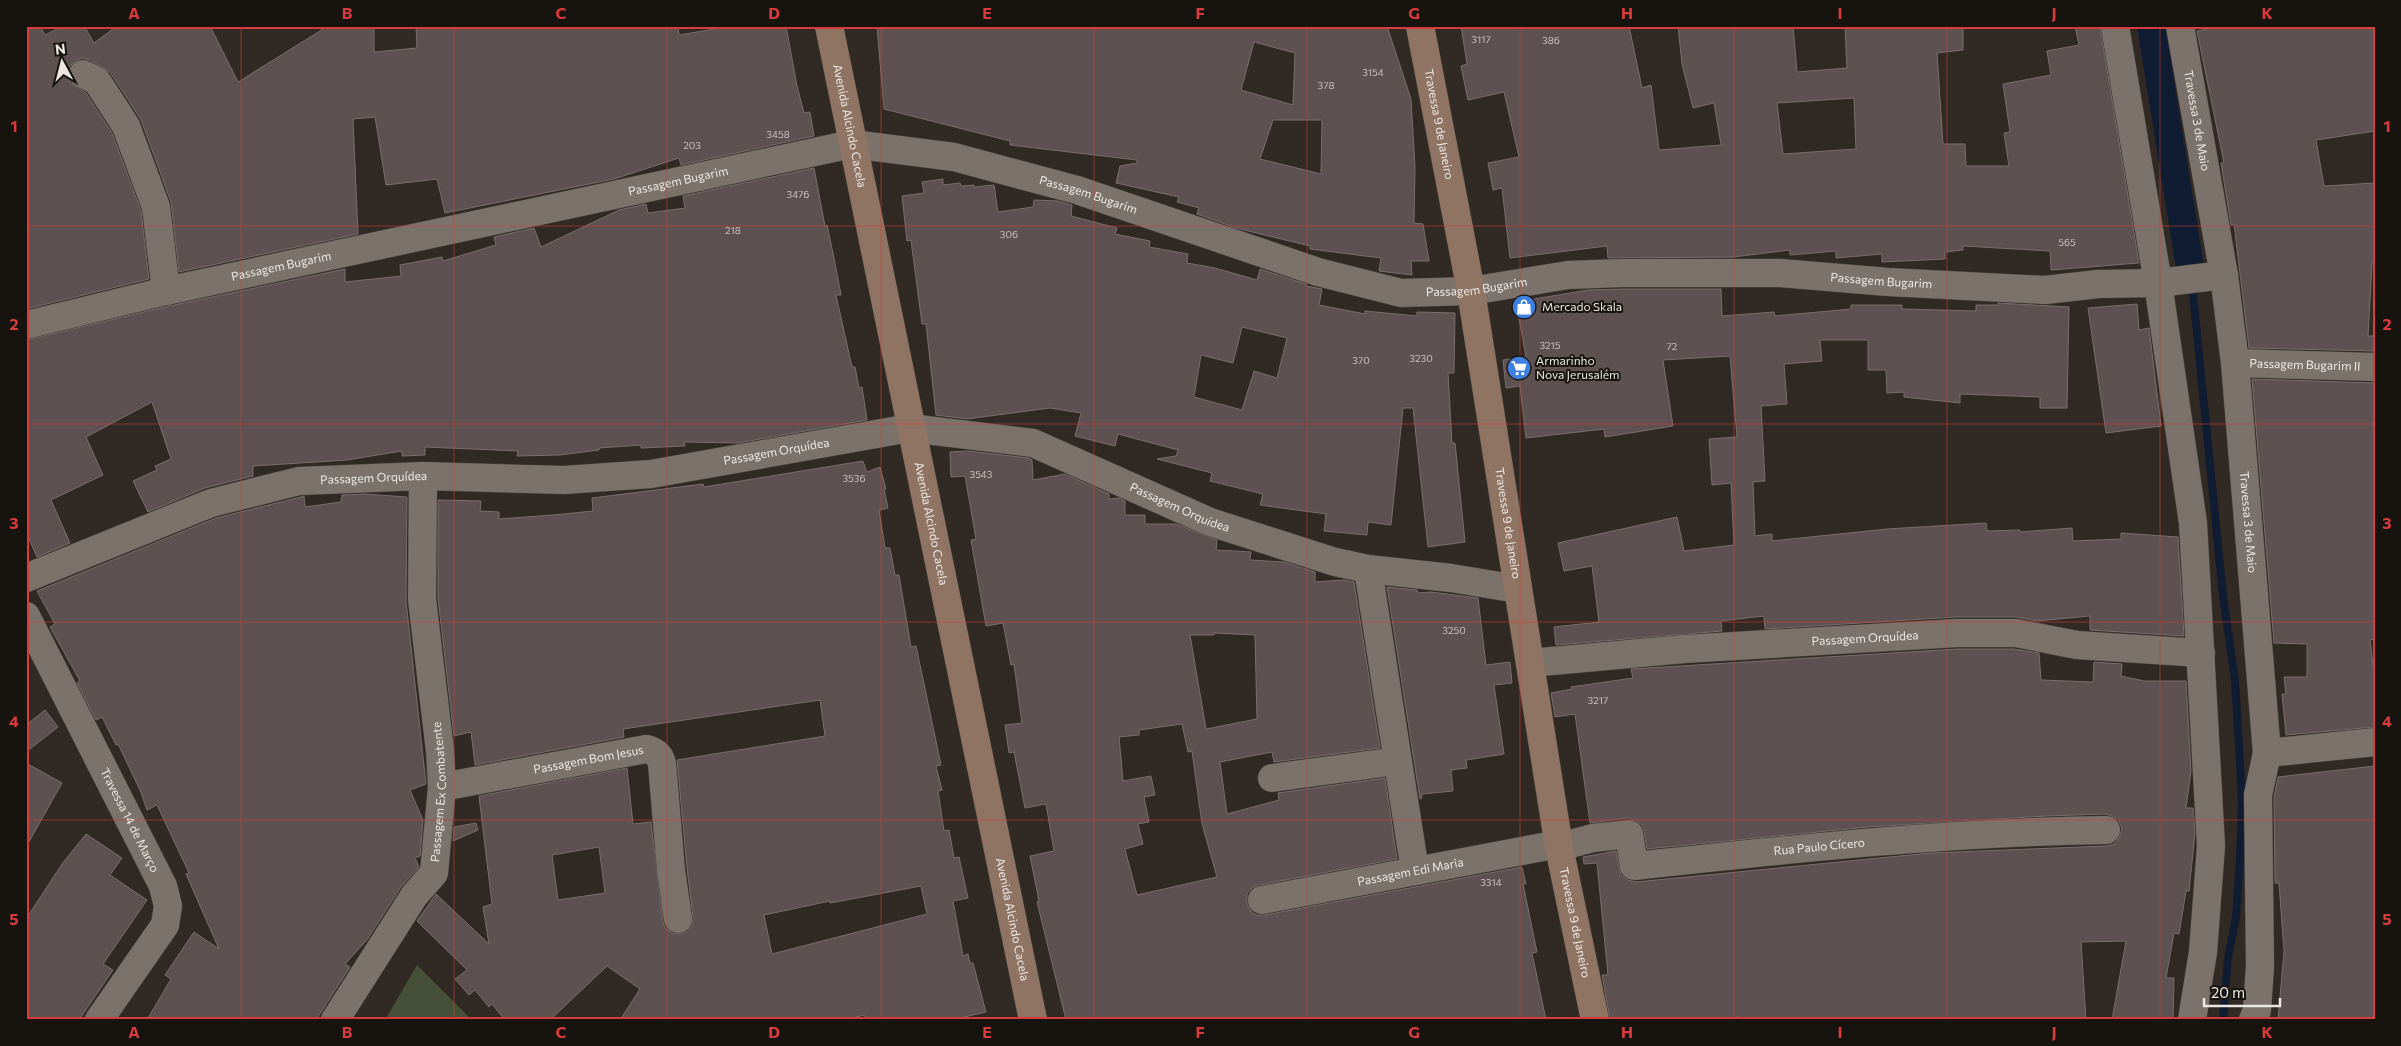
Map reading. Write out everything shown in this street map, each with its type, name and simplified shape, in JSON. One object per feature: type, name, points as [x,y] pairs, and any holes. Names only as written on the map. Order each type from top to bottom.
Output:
[{"type":"main road","name":"Avenida Alcindo Cacela","points":[[829,26],[910,428],[1034,1020]]},
{"type":"main road","name":"Travessa 9 de Janeiro","points":[[1420,26],[1472,291],[1559,846],[1595,1020]]},
{"type":"street","points":[[2115,26],[2167,281],[2193,523],[2211,846],[2202,952],[2192,1020]]},
{"type":"street","name":"Travessa 3 de Maio","points":[[2180,26],[2235,363],[2267,753],[2258,795],[2260,966],[2257,1010],[2253,1020]]},
{"type":"street","points":[[83,74],[97,80],[126,126],[156,207],[166,290]]},
{"type":"street","name":"Passagem Bugarim","points":[[26,325],[166,290],[852,144],[954,157],[1077,190],[1318,272],[1401,293],[1472,291],[1568,275],[1698,272],[1780,273],[1888,282],[2045,290],[2098,284],[2167,281],[2220,276]]},
{"type":"street","name":"Passagem Bugarim II","points":[[2235,363],[2375,368]]},
{"type":"street","name":"Passagem Orquídea","points":[[26,578],[211,503],[299,481],[423,476],[564,480],[650,474],[910,428],[1033,444],[1210,522],[1335,562],[1368,569],[1451,578],[1518,589]]},
{"type":"street","name":"Passagem Ex Combatente","points":[[335,1020],[414,896],[434,873],[442,787],[440,751],[422,599],[423,476]]},
{"type":"street","points":[[1368,569],[1415,871]]},
{"type":"street","name":"Travessa 14 de Março","points":[[26,616],[163,886],[168,906],[165,925],[99,1020]]},
{"type":"street","name":"Passagem Orquídea","points":[[1530,663],[1684,649],[1957,633],[2016,633],[2077,645],[2201,653]]},
{"type":"street","points":[[2267,753],[2375,742]]},
{"type":"street","name":"Passagem Bom Jesus","points":[[442,787],[646,749],[654,751],[661,758],[662,764],[671,870],[678,919]]},
{"type":"street","points":[[1272,778],[1397,762]]},
{"type":"street","name":"Rua Paulo Cícero","points":[[1559,846],[1593,838],[1629,834],[1634,866],[1904,838],[2008,832],[2106,830]]},
{"type":"street","name":"Passagem Edi Maria","points":[[1262,900],[1559,846]]},
{"type":"green space","points":[[417,965],[472,1020],[385,1020]]},
{"type":"building","points":[[26,26],[40,26],[45,35],[63,26],[84,26],[94,43],[117,26],[210,26],[238,82],[328,26],[374,26],[374,52],[417,48],[416,26],[678,26],[679,35],[732,26],[786,26],[797,86],[804,113],[810,112],[814,136],[681,165],[679,158],[614,179],[445,213],[437,179],[386,185],[375,117],[353,119],[358,234],[179,272],[171,202],[141,120],[110,72],[90,60],[82,58],[75,61],[69,67],[70,83],[86,93],[112,133],[141,211],[149,279],[26,309]]},
{"type":"building","points":[[877,26],[1387,26],[1411,99],[1415,168],[1414,223],[1423,224],[1429,261],[1411,261],[1412,275],[1379,271],[1381,258],[1310,249],[1310,246],[1236,228],[1197,214],[1199,208],[1177,202],[1179,197],[1116,183],[1120,166],[1137,163],[1137,160],[1010,145],[1010,141],[884,109]],"holes":[[[1254,42],[1295,53],[1293,105],[1241,90]],[[1273,120],[1322,120],[1321,174],[1260,159]]]},
{"type":"building","points":[[1461,26],[1629,26],[1642,88],[1651,85],[1659,150],[1721,145],[1714,103],[1693,108],[1682,64],[1678,26],[1793,26],[1797,72],[1847,68],[1845,26],[1963,26],[1963,50],[1937,53],[1943,144],[1965,144],[1966,166],[2009,166],[2004,133],[2010,132],[2003,84],[2051,75],[2047,51],[2079,45],[2075,26],[2100,26],[2139,263],[2051,270],[2050,251],[1963,246],[1963,250],[1945,252],[1945,259],[1882,262],[1882,254],[1836,258],[1836,251],[1790,255],[1790,250],[1733,257],[1608,258],[1607,246],[1510,258],[1502,188],[1493,190],[1488,163],[1519,157],[1504,92],[1468,100],[1461,66],[1467,64]],"holes":[[[1854,98],[1856,149],[1783,154],[1777,103]]]},
{"type":"building","points":[[2222,26],[2375,26],[2375,131],[2316,140],[2324,186],[2375,183],[2375,263],[2372,263],[2368,336],[2375,336],[2375,351],[2249,348],[2234,224],[2231,225],[2221,163],[2224,163],[2197,31]]},
{"type":"building","points":[[814,168],[841,295],[836,295],[852,367],[855,367],[859,388],[862,387],[867,420],[738,443],[684,442],[685,446],[641,448],[641,445],[599,448],[599,450],[560,455],[517,456],[518,451],[425,447],[425,455],[402,456],[402,451],[347,460],[253,466],[253,476],[205,488],[148,512],[133,481],[157,470],[155,466],[171,459],[152,402],[86,437],[103,475],[51,500],[70,543],[37,557],[26,532],[26,340],[169,306],[345,269],[345,282],[401,276],[400,265],[442,257],[443,261],[496,245],[494,237],[534,228],[541,247],[619,210],[646,204],[648,213],[685,208],[683,196]]},
{"type":"building","points":[[943,179],[943,185],[960,183],[961,186],[974,185],[974,187],[994,185],[998,212],[1033,207],[1034,200],[1058,201],[1072,205],[1071,216],[1117,228],[1115,234],[1150,241],[1149,247],[1188,254],[1187,263],[1215,268],[1257,280],[1260,269],[1306,284],[1306,286],[1322,289],[1319,305],[1365,314],[1365,311],[1417,316],[1417,312],[1455,313],[1454,373],[1448,373],[1452,443],[1455,443],[1465,542],[1428,547],[1413,408],[1403,408],[1391,525],[1368,522],[1367,535],[1324,531],[1326,514],[1260,505],[1263,494],[1210,481],[1212,473],[1157,459],[1176,456],[1178,450],[1118,434],[1115,446],[1075,436],[1081,413],[1050,408],[967,419],[936,415],[926,324],[922,324],[911,240],[907,241],[902,196],[924,193],[922,182]],"holes":[[[1242,327],[1287,338],[1277,378],[1254,371],[1242,410],[1194,397],[1201,355],[1233,363]]]},
{"type":"building","points":[[1721,289],[1722,316],[1774,312],[1775,316],[1851,309],[1851,305],[1902,305],[1902,309],[1976,311],[1976,305],[1998,305],[1998,303],[2069,307],[2067,408],[2040,408],[2040,397],[1960,394],[1960,403],[1904,397],[1904,392],[1887,393],[1886,370],[1868,370],[1868,340],[1820,340],[1822,361],[1784,364],[1787,404],[1761,406],[1765,481],[1753,482],[1755,536],[1772,534],[1772,541],[1887,529],[1986,523],[1987,531],[2020,530],[2020,532],[2072,528],[2073,541],[2121,539],[2121,533],[2178,537],[2184,636],[2090,630],[2090,616],[2037,621],[2016,617],[1956,617],[1765,629],[1764,616],[1721,621],[1722,631],[1556,645],[1554,627],[1599,622],[1592,566],[1564,571],[1558,543],[1677,517],[1684,551],[1734,545],[1731,483],[1712,485],[1709,439],[1737,437],[1730,356],[1663,360],[1673,426],[1605,437],[1604,429],[1526,438],[1520,386],[1506,388],[1503,360],[1526,357],[1516,302],[1588,290]]},
{"type":"building","points":[[2137,304],[2139,330],[2149,328],[2161,426],[2106,433],[2088,308]]},
{"type":"building","points":[[2252,379],[2375,383],[2375,639],[2370,640],[2375,682],[2375,727],[2286,735],[2282,694],[2286,694],[2284,677],[2307,677],[2307,644],[2274,643]]},
{"type":"building","points":[[968,451],[1029,458],[1032,460],[1033,480],[1065,474],[1109,494],[1109,499],[1119,498],[1125,501],[1125,515],[1145,515],[1145,524],[1176,524],[1217,540],[1216,550],[1251,552],[1250,560],[1284,562],[1315,572],[1315,582],[1343,580],[1354,582],[1380,748],[1274,762],[1272,752],[1220,762],[1227,814],[1279,800],[1278,793],[1385,778],[1397,859],[1259,885],[1252,888],[1247,894],[1247,903],[1251,911],[1256,915],[1265,915],[1522,867],[1526,884],[1523,884],[1537,952],[1532,953],[1546,1020],[1066,1020],[1037,902],[1039,901],[1030,856],[1054,851],[1046,804],[1025,808],[1014,752],[1009,753],[1005,725],[1022,723],[1014,664],[1011,665],[1003,623],[986,626],[971,540],[976,539],[965,476],[951,477],[950,452]],"holes":[[[1214,633],[1255,635],[1257,719],[1206,729],[1190,635],[1214,635]],[[1182,724],[1188,752],[1192,751],[1202,824],[1217,877],[1137,895],[1125,849],[1143,844],[1138,824],[1149,822],[1144,797],[1155,795],[1151,776],[1123,781],[1119,737],[1139,735],[1139,730]]]},
{"type":"building","points":[[863,461],[867,472],[880,467],[886,489],[884,489],[888,508],[879,510],[885,548],[890,548],[895,575],[899,575],[911,647],[916,646],[941,765],[936,766],[942,790],[938,791],[944,831],[949,830],[954,858],[959,857],[968,898],[953,901],[963,956],[968,954],[970,963],[973,963],[986,1012],[951,1020],[865,1020],[864,1015],[845,1020],[620,1020],[640,989],[607,966],[550,1020],[505,1020],[492,1004],[489,1007],[475,990],[469,995],[455,979],[467,970],[417,921],[436,894],[489,944],[483,907],[492,904],[479,796],[627,768],[633,824],[651,822],[665,928],[672,933],[681,934],[687,932],[692,925],[693,917],[677,760],[825,736],[820,700],[623,729],[624,737],[475,765],[471,732],[454,736],[438,598],[438,500],[481,501],[480,511],[499,512],[499,519],[593,511],[592,498],[703,484],[704,487]],"holes":[[[599,847],[605,893],[558,900],[552,855]],[[921,886],[927,914],[772,954],[764,915],[830,901],[830,903]]]},
{"type":"building","points":[[364,494],[407,497],[406,601],[426,784],[410,790],[423,820],[420,856],[415,858],[419,867],[401,887],[367,940],[345,964],[350,967],[316,1020],[147,1020],[171,979],[165,975],[194,932],[219,949],[186,874],[189,873],[157,805],[147,810],[140,790],[118,744],[116,745],[102,717],[96,720],[77,683],[80,681],[50,627],[55,624],[37,591],[216,518],[304,496],[305,507],[341,502],[342,495]]},
{"type":"building","points":[[1387,587],[1417,590],[1418,593],[1431,592],[1478,598],[1486,665],[1510,662],[1512,683],[1494,685],[1504,754],[1466,760],[1467,768],[1451,770],[1453,791],[1422,794],[1420,799]]},
{"type":"building","points":[[1957,649],[2014,649],[2039,653],[2041,680],[2093,682],[2094,662],[2122,664],[2121,676],[2144,681],[2186,681],[2191,771],[2186,808],[2193,808],[2195,833],[2189,891],[2186,891],[2179,934],[2174,933],[2166,978],[2174,978],[2173,1020],[2112,1020],[2126,941],[2081,942],[2086,1020],[1739,1020],[1739,1017],[1713,1020],[1610,1020],[1602,975],[1608,975],[1597,863],[1584,864],[1583,857],[1616,851],[1621,875],[1628,880],[1636,882],[1930,853],[2106,846],[2114,844],[2119,838],[2122,829],[2119,821],[2106,814],[2046,816],[1868,827],[1647,849],[1642,825],[1635,820],[1627,818],[1590,823],[1575,714],[1555,717],[1551,693],[1572,689],[1571,687],[1633,678],[1631,669]]},
{"type":"building","points":[[45,710],[58,727],[26,752],[26,725]]},
{"type":"building","points":[[26,763],[62,783],[26,847]]},
{"type":"building","points":[[2375,766],[2375,1020],[2278,1020],[2284,951],[2279,883],[2275,883],[2274,797],[2278,777]]},
{"type":"building","points":[[476,823],[478,830],[453,841],[454,827]]},
{"type":"building","points":[[86,834],[122,858],[110,875],[147,900],[103,964],[113,970],[79,1020],[26,1020],[26,919],[62,864]]},
{"type":"waterway","points":[[2151,26],[2191,273]]},
{"type":"waterway","points":[[2192,283],[2223,596],[2235,680],[2242,806],[2236,917],[2228,958],[2223,1020]]},
{"type":"place","name":"Mercado Skala","points":[[1524,307]]},
{"type":"place","name":"Armarinho Nova Jerusalém","points":[[1519,368]]}]
